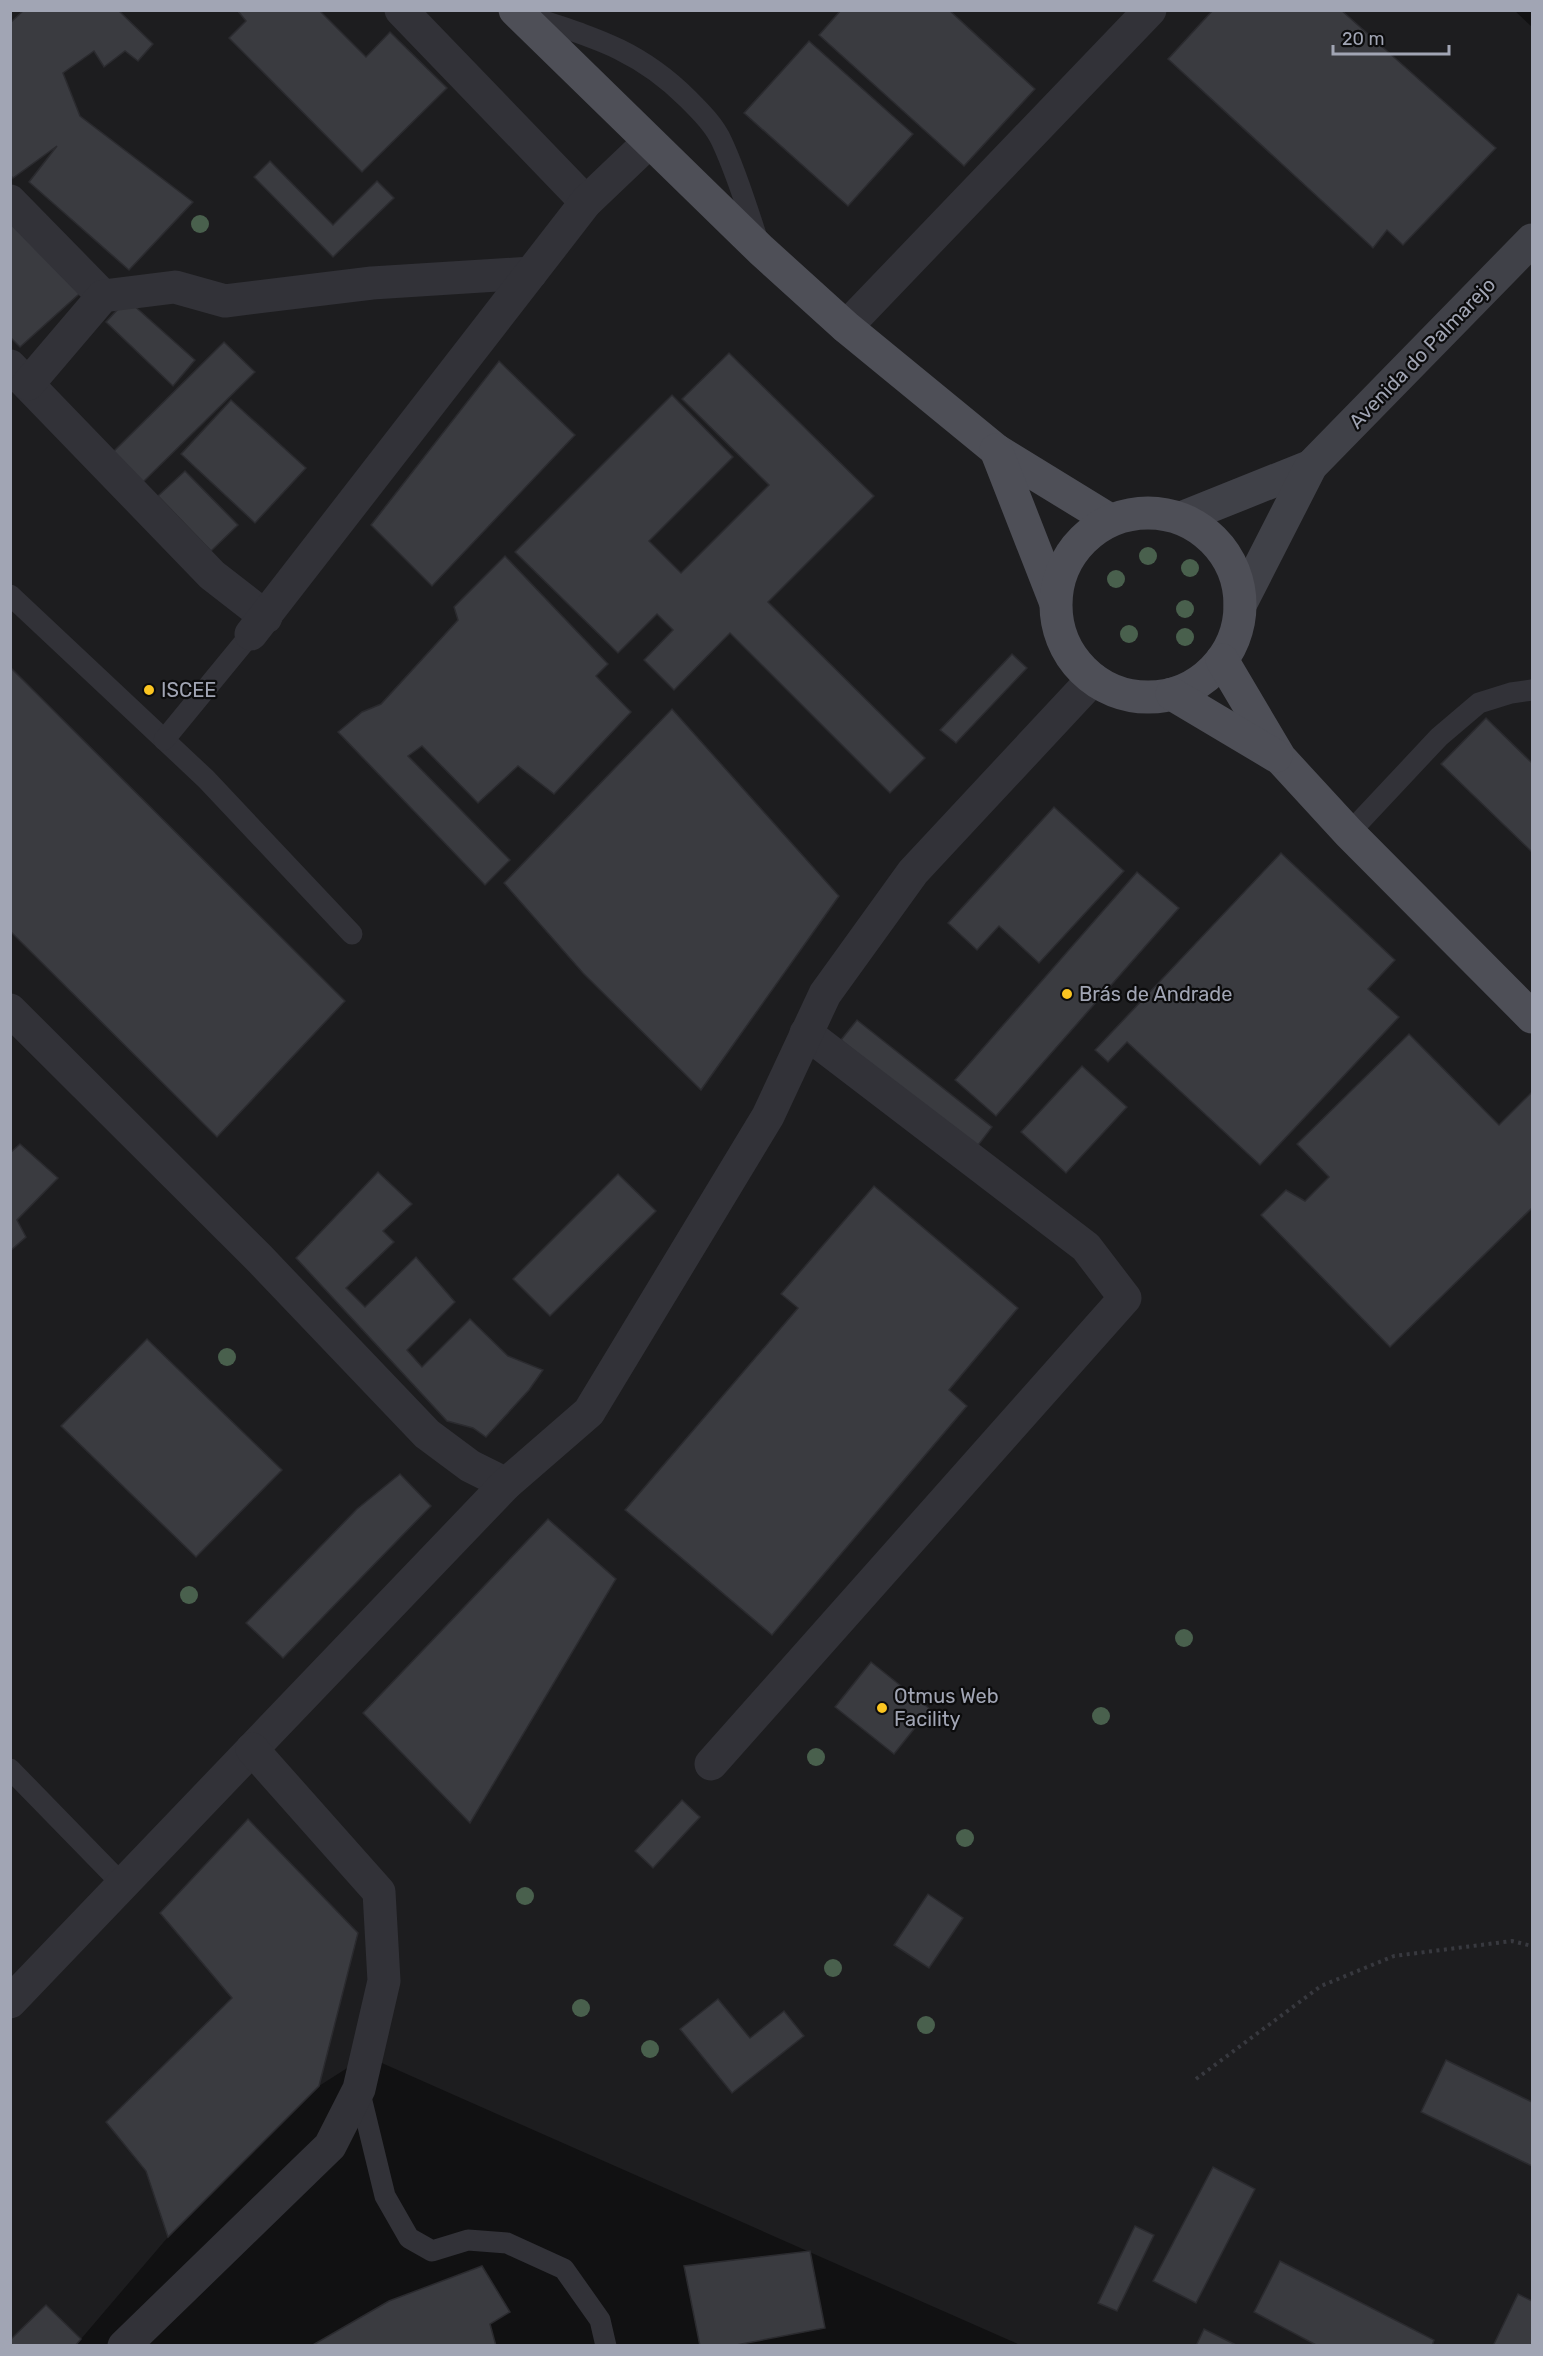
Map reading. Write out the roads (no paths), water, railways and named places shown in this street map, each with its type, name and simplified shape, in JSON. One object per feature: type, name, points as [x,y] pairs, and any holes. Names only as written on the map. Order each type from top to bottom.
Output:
[{"type":"main road","points":[[516,11],[761,250],[846,327],[996,450],[1110,520]]},
{"type":"main road","points":[[996,450],[1055,601]]},
{"type":"main road","points":[[1138,512],[1153,512],[1181,518],[1214,539],[1228,558],[1238,581],[1240,604],[1240,616],[1234,639],[1222,660],[1200,681],[1172,694],[1145,697],[1105,686],[1093,679],[1077,663],[1065,644],[1056,616],[1055,601],[1060,576],[1071,552],[1088,533],[1110,520],[1138,512]]},
{"type":"main road","points":[[1222,660],[1280,758],[1349,833],[1533,1017]]},
{"type":"main road","points":[[1172,694],[1280,758]]},
{"type":"street","points":[[401,10],[586,202]]},
{"type":"street","points":[[846,327],[1150,10]]},
{"type":"street","points":[[531,273],[372,283],[225,301],[175,287],[103,296],[19,375],[258,625],[531,273],[586,202],[649,142]]},
{"type":"street","points":[[10,201],[103,296]]},
{"type":"street","name":"Avenida do Palmarejo","points":[[1240,604],[1311,466],[1533,240]]},
{"type":"street","name":"Avenida do Palmarejo","points":[[1181,518],[1311,466]]},
{"type":"street","points":[[10,2002],[506,1484],[590,1412],[768,1116],[825,994],[913,872],[1093,679]]},
{"type":"street","points":[[10,1010],[258,1257],[427,1434],[470,1466],[506,1484]]},
{"type":"street","points":[[711,1764],[1125,1298],[1086,1247],[807,1033]]},
{"type":"street","points":[[124,2346],[330,2146],[359,2089],[384,1981],[379,1892],[252,1749]]},
{"type":"lane","points":[[516,11],[618,47],[651,66],[678,89],[702,113],[721,140],[761,250]]},
{"type":"lane","points":[[10,595],[206,779],[352,934]]},
{"type":"lane","points":[[165,740],[258,625]]},
{"type":"lane","points":[[1349,833],[1439,737],[1479,703],[1510,693],[1533,690]]},
{"type":"lane","points":[[10,1769],[123,1885]]},
{"type":"lane","points":[[359,2089],[385,2196],[409,2238],[432,2251],[468,2240],[507,2243],[564,2269],[600,2319],[606,2346]]},
{"type":"place","name":"ISCEE","points":[[149,690]]},
{"type":"place","name":"Brás de Andrade","points":[[1067,994]]},
{"type":"place","name":"Otmus Web Facility","points":[[882,1708]]}]
